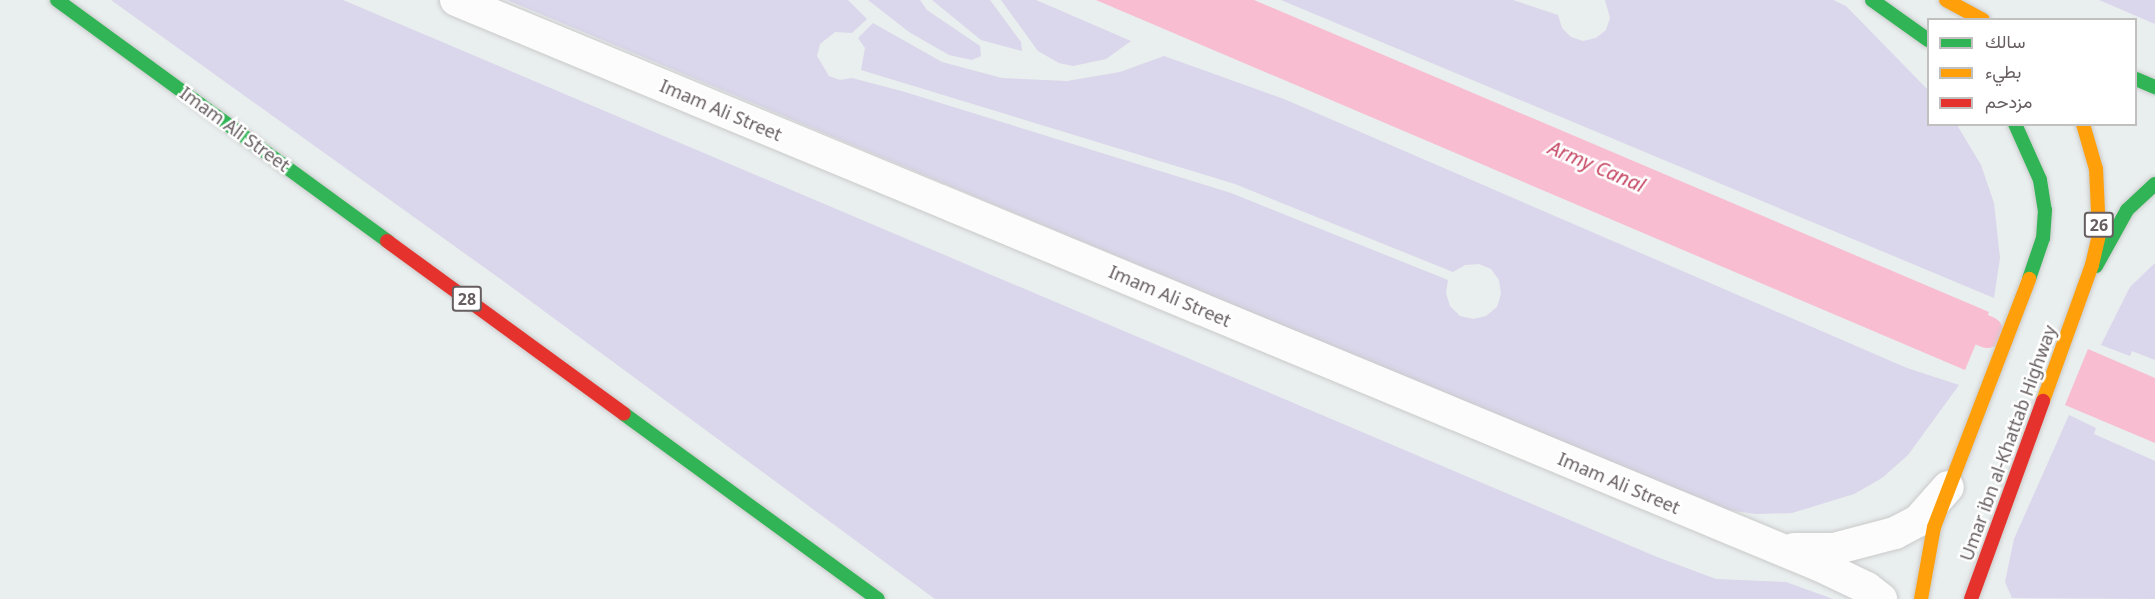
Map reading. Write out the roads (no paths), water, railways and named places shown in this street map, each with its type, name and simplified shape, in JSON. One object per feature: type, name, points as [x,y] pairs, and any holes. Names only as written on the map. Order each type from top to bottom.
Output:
[{"type":"main road","name":"Imam Ali Street","points":[[57,0],[878,599]]},
{"type":"main road","points":[[1872,0],[1927,39]]},
{"type":"main road","points":[[1952,2],[1980,18]]},
{"type":"main road","points":[[1952,2],[1988,18]]},
{"type":"main road","points":[[2137,79],[2155,87]]},
{"type":"main road","points":[[1921,599],[1927,553],[1948,487],[2021,303],[2043,238],[2045,210],[2031,152],[2016,126]]},
{"type":"main road","name":"Umar ibn al-Khattab Highway","points":[[2080,300],[2099,234],[2096,169],[2084,126]]},
{"type":"main road","name":"Umar ibn al-Khattab Highway","points":[[1971,599],[1986,549],[2080,300],[2112,233],[2127,210],[2155,184]]},
{"type":"main road","points":[[1981,599],[1986,549]]},
{"type":"street","name":"Imam Ali Street","points":[[456,0],[1769,545],[1867,588],[1881,599]]},
{"type":"street","points":[[1769,545],[1801,550],[1833,549],[1895,533],[1918,521],[1948,487]]},
{"type":"water","points":[[1096,0],[1254,0],[1989,312],[1965,370]]},
{"type":"water","points":[[2088,349],[2155,378],[2155,443],[2065,405]]},
{"type":"waterway","name":"Army Canal","points":[[1941,313],[1987,332]]}]
